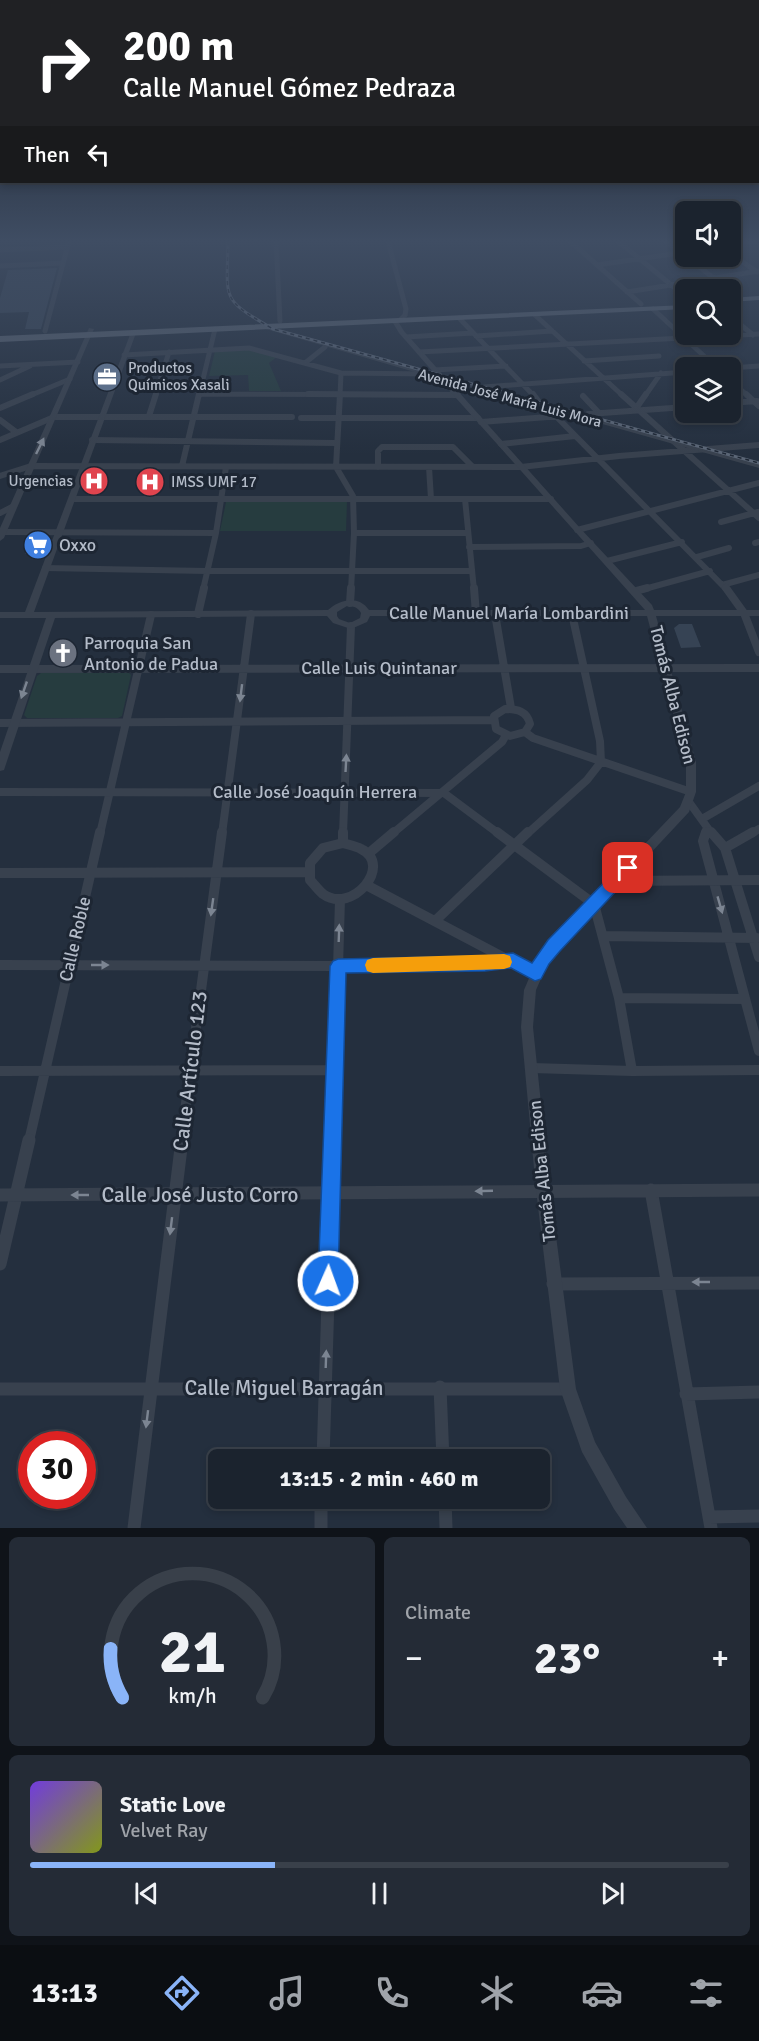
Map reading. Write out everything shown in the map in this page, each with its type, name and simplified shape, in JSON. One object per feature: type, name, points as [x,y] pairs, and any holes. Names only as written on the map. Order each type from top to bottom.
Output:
[{"type":"main road","points":[[0,339],[280,321],[463,312]]},
{"type":"main road","points":[[0,333],[45,331],[133,333],[588,312]]},
{"type":"street","points":[[45,331],[50,312]]},
{"type":"street","points":[[280,312],[280,321]]},
{"type":"street","points":[[657,312],[675,329]]},
{"type":"street","points":[[397,321],[405,315]]},
{"type":"street","points":[[535,315],[565,345],[757,514]]},
{"type":"street","points":[[459,318],[524,383],[539,402]]},
{"type":"street","name":"Tomás Alba Edison","points":[[397,321],[396,326],[577,530],[636,591],[651,613],[691,762],[690,797],[678,817],[549,952],[535,974],[527,1010],[543,1190],[568,1389],[588,1446],[620,1503],[638,1528]]},
{"type":"street","points":[[741,324],[756,334],[759,339]]},
{"type":"street","name":"Avenida José María Luis Mora","points":[[262,327],[423,374],[438,374],[470,386],[547,408],[711,448],[759,464]]},
{"type":"street","name":"Avenida José María Luis Mora","points":[[273,327],[759,464]]},
{"type":"street","points":[[182,466],[215,329]]},
{"type":"street","points":[[406,337],[552,331]]},
{"type":"street","points":[[90,332],[1,535],[58,532],[216,533]]},
{"type":"street","points":[[28,615],[133,333]]},
{"type":"street","points":[[741,335],[756,334]]},
{"type":"street","points":[[419,352],[675,339]]},
{"type":"street","points":[[692,345],[705,357]]},
{"type":"street","points":[[305,363],[325,347]]},
{"type":"street","points":[[124,355],[253,349],[341,373],[423,374]]},
{"type":"street","points":[[149,416],[169,352]]},
{"type":"street","points":[[584,361],[659,356]]},
{"type":"street","points":[[0,366],[78,362]]},
{"type":"street","points":[[0,380],[33,364]]},
{"type":"street","points":[[438,374],[506,366]]},
{"type":"street","points":[[741,367],[759,366]]},
{"type":"street","points":[[484,387],[675,372]]},
{"type":"street","points":[[341,373],[336,467],[337,473],[351,490],[353,500],[354,533],[350,603]]},
{"type":"street","points":[[638,409],[661,373]]},
{"type":"street","points":[[0,408],[70,379]]},
{"type":"street","points":[[201,394],[458,395],[470,386]]},
{"type":"street","points":[[741,389],[757,403]]},
{"type":"street","points":[[583,396],[599,413]]},
{"type":"street","points":[[741,403],[757,403]]},
{"type":"street","points":[[588,414],[675,407]]},
{"type":"street","points":[[547,408],[710,571],[744,613],[759,652]]},
{"type":"street","points":[[0,440],[54,417],[292,417],[296,414],[301,418],[480,420],[575,415]]},
{"type":"street","points":[[0,420],[16,432]]},
{"type":"street","points":[[501,444],[575,436]]},
{"type":"street","points":[[92,440],[336,443]]},
{"type":"street","points":[[378,467],[378,451],[382,447],[433,445],[453,447],[472,467]]},
{"type":"street","points":[[0,476],[31,466],[521,467],[598,458],[759,445]]},
{"type":"street","points":[[198,614],[216,533],[226,467]]},
{"type":"street","points":[[429,467],[431,499]]},
{"type":"street","points":[[577,530],[759,483]]},
{"type":"street","points":[[72,499],[551,499]]},
{"type":"street","points":[[465,499],[476,614]]},
{"type":"street","points":[[0,513],[14,506]]},
{"type":"street","points":[[721,522],[757,514]]},
{"type":"street","points":[[354,533],[468,533]]},
{"type":"street","points":[[608,561],[682,542]]},
{"type":"street","points":[[469,547],[580,546],[591,543]]},
{"type":"street","points":[[697,557],[729,548]]},
{"type":"street","points":[[45,568],[206,571],[472,571]]},
{"type":"street","points":[[636,591],[710,571]]},
{"type":"street","points":[[722,585],[759,575]]},
{"type":"street","points":[[350,603],[361,606],[366,613],[364,620],[351,626],[336,621],[332,613],[336,607],[350,603]]},
{"type":"street","points":[[0,615],[332,613]]},
{"type":"street","name":"Calle Manuel María Lombardini","points":[[366,613],[759,613]]},
{"type":"street","name":"Calle Artículo 123","points":[[134,1528],[190,1071],[251,614]]},
{"type":"street","points":[[495,614],[511,708]]},
{"type":"street","points":[[436,920],[515,844],[587,780],[601,762],[600,741],[572,614]]},
{"type":"street","points":[[0,767],[51,615]]},
{"type":"street","name":"Calle Roble","points":[[0,1264],[151,615]]},
{"type":"street","points":[[343,843],[351,626]]},
{"type":"street","name":"Calle Luis Quintanar","points":[[0,669],[759,668]]},
{"type":"street","points":[[511,708],[522,712],[530,720],[529,729],[515,736],[506,735],[496,729],[493,720],[500,710],[511,708]]},
{"type":"street","points":[[0,723],[493,720]]},
{"type":"street","points":[[525,732],[533,738],[690,797],[704,824],[715,833],[725,848],[756,938],[759,957]]},
{"type":"street","points":[[368,854],[444,793],[502,742],[506,735]]},
{"type":"street","points":[[704,824],[759,786]]},
{"type":"street","name":"Calle José Joaquín Herrera","points":[[0,792],[444,793],[594,904]]},
{"type":"street","points":[[704,824],[703,841],[759,1051]]},
{"type":"street","points":[[725,848],[759,829]]},
{"type":"street","points":[[343,843],[357,846],[368,854],[374,870],[368,886],[356,895],[340,899],[330,897],[314,888],[308,872],[315,855],[322,848],[343,843]]},
{"type":"street","points":[[0,873],[308,872]]},
{"type":"street","points":[[616,881],[759,880]]},
{"type":"street","points":[[368,886],[436,920],[482,947],[513,960],[535,974]]},
{"type":"street","points":[[323,1449],[340,899]]},
{"type":"street","points":[[594,904],[619,998],[632,1071]]},
{"type":"street","points":[[604,936],[756,938]]},
{"type":"street","points":[[0,965],[338,966],[485,963],[513,960]]},
{"type":"street","points":[[619,998],[746,999]]},
{"type":"street","points":[[532,1068],[632,1071],[759,1070]]},
{"type":"street","points":[[0,1071],[335,1070]]},
{"type":"street","name":"Calle José Justo Corro","points":[[0,1196],[331,1196],[543,1190],[759,1190]]},
{"type":"street","points":[[651,1190],[710,1523],[759,1516]]},
{"type":"street","points":[[554,1284],[759,1282]]},
{"type":"street","points":[[440,1387],[443,1449]]},
{"type":"street","name":"Calle Miguel Barragán","points":[[0,1389],[440,1387],[568,1389]]},
{"type":"street","points":[[686,1394],[759,1392]]},
{"type":"street","points":[[321,1509],[321,1528]]},
{"type":"street","points":[[445,1509],[446,1528]]},
{"type":"green space","points":[[251,349],[277,357],[269,363],[281,391],[249,391],[248,375],[209,376],[215,351]]},
{"type":"green space","points":[[226,502],[347,502],[346,531],[220,531]]},
{"type":"green space","points":[[41,673],[129,673],[131,675],[122,716],[118,718],[27,718],[24,715],[37,676]]},
{"type":"building","points":[[29,312],[45,312],[41,329],[25,329]]},
{"type":"building","name":"Oxxo","points":[[32,537],[50,537],[44,555],[25,554]]},
{"type":"building","points":[[679,624],[692,624],[701,647],[681,648],[674,628]]},
{"type":"railway","points":[[245,312],[273,329],[759,463]]},
{"type":"slow traffic","points":[[373,965],[504,962]]},
{"type":"place","name":"Productos Químicos Xasali","points":[[107,377]]},
{"type":"place","name":"Urgencias","points":[[94,481]]},
{"type":"place","name":"IMSS UMF 17","points":[[150,482]]},
{"type":"place","name":"Oxxo","points":[[38,545]]},
{"type":"place","name":"Parroquia San Antonio de Padua","points":[[63,653]]},
{"type":"route","points":[[328,1281],[338,966],[485,963],[513,960],[535,974],[543,958],[554,945],[628,868]]}]
